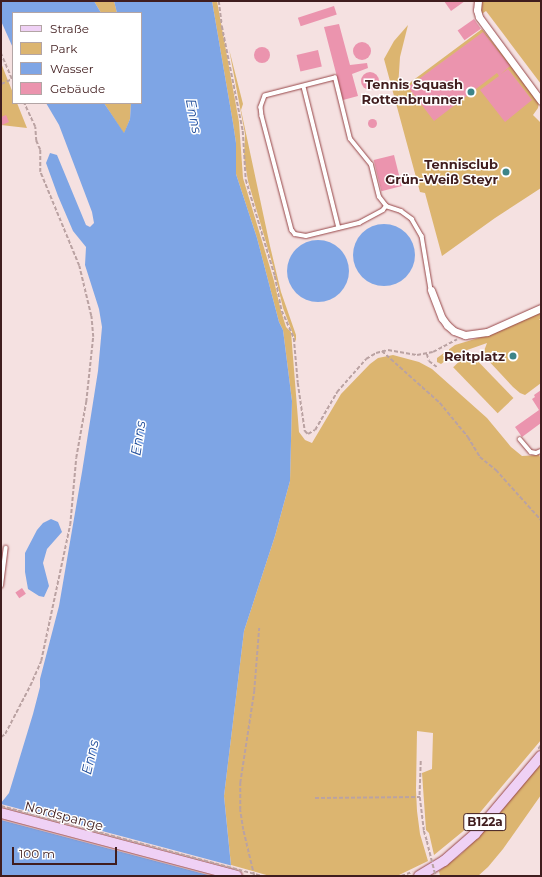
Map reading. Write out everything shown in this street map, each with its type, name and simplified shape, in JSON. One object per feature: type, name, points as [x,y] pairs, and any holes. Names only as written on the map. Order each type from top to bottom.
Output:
[{"type":"main road","name":"B122a","points":[[417,873],[444,861],[475,834],[539,753]]},
{"type":"main road","name":"Nordspange","points":[[1,813],[237,876]]},
{"type":"street","points":[[478,1],[476,10],[479,17],[541,101]]},
{"type":"street","points":[[431,290],[442,318],[447,325],[459,334],[473,335],[488,332],[541,308]]},
{"type":"lane","points":[[386,206],[383,210],[359,223],[301,236],[292,230],[264,123],[261,107],[266,96],[334,78],[350,139],[371,164],[379,197],[386,206],[408,215],[422,236],[431,290]]},
{"type":"lane","points":[[304,86],[339,228]]},
{"type":"lane","points":[[520,439],[531,452],[536,453],[541,451]]},
{"type":"lane","points":[[1,586],[6,548]]},
{"type":"path","points":[[219,1],[222,26],[242,131],[246,180],[275,276],[282,311],[294,338],[302,425],[305,431],[308,434],[316,430],[337,392],[366,359],[382,351],[393,350],[410,354],[427,354],[454,342],[459,334]]},
{"type":"path","points":[[1,53],[12,78]]},
{"type":"path","points":[[1,84],[12,80]]},
{"type":"path","points":[[1,737],[5,734],[30,686],[40,661],[70,525],[76,458],[86,402],[93,337],[91,316],[79,266],[40,172],[40,150],[36,141],[35,127],[24,104]]},
{"type":"path","points":[[382,351],[440,403],[468,437],[480,457],[496,470],[541,520]]},
{"type":"path","points":[[427,354],[429,361],[437,367]]},
{"type":"path","points":[[254,876],[243,830],[240,810],[240,783],[254,685],[259,628]]},
{"type":"path","points":[[539,753],[541,745]]},
{"type":"path","points":[[421,761],[420,797],[424,831],[436,876]]},
{"type":"path","points":[[315,798],[420,797]]},
{"type":"path","points":[[1,806],[262,876]]},
{"type":"path","points":[[429,863],[434,860]]},
{"type":"path","points":[[401,876],[417,873]]},
{"type":"green space","points":[[94,1],[114,1],[117,12],[100,12]]},
{"type":"green space","points":[[212,1],[217,1],[239,122],[243,178],[274,281],[281,311],[286,327],[291,332],[299,432],[305,440],[312,443],[341,394],[370,364],[378,358],[393,355],[419,362],[432,369],[487,418],[511,447],[522,456],[539,455],[541,459],[541,740],[467,828],[434,855],[429,833],[426,830],[422,773],[432,769],[433,733],[417,731],[417,811],[420,834],[428,861],[397,876],[270,876],[231,865],[224,796],[244,631],[275,536],[290,481],[292,401],[283,330],[279,322],[257,238],[236,174],[236,143]]},
{"type":"green space","points":[[480,1],[541,1],[541,84],[486,11],[480,15]]},
{"type":"green space","points":[[408,25],[400,57],[398,88],[400,90],[482,29],[539,101],[538,108],[533,115],[541,123],[541,188],[495,218],[442,256],[425,193],[420,192],[384,59],[394,41]]},
{"type":"green space","points":[[229,49],[243,104],[241,110],[270,246],[281,292],[296,335],[296,342],[283,308],[273,266],[248,181],[244,157],[245,134]]},
{"type":"green space","points":[[1,63],[12,90],[12,104],[17,104],[27,128],[1,125]]},
{"type":"green space","points":[[105,104],[131,104],[130,119],[124,134]]},
{"type":"green space","name":"Reitplatz","points":[[541,312],[541,318],[539,320],[541,320],[541,383],[525,395],[513,387],[486,358],[484,351],[487,343],[453,355],[441,364],[437,362],[437,358],[455,345],[495,333]]},
{"type":"green space","name":"Reitplatz","points":[[469,352],[513,398],[498,413],[453,367]]},
{"type":"green space","points":[[541,763],[541,795],[503,849],[488,867],[478,876],[440,876],[439,871],[461,854],[486,829]]},
{"type":"water","points":[[1,1],[94,1],[100,12],[12,12],[12,46],[1,21]]},
{"type":"water","name":"Enns","points":[[114,1],[212,1],[236,143],[236,174],[257,238],[279,322],[283,330],[292,401],[290,481],[275,536],[244,631],[224,796],[232,876],[1,876],[1,803],[9,793],[33,714],[40,687],[40,679],[59,606],[98,371],[102,327],[99,309],[85,265],[86,247],[73,231],[58,196],[46,163],[50,153],[57,155],[86,225],[90,227],[94,223],[92,212],[59,125],[47,104],[105,104],[124,133],[130,119],[131,104],[142,104],[142,12],[117,12]]},
{"type":"water","points":[[384,224],[396,226],[406,233],[413,243],[415,255],[413,267],[406,277],[396,284],[384,286],[372,284],[362,277],[355,267],[353,255],[355,243],[362,233],[372,226]]},
{"type":"water","points":[[312,240],[324,240],[340,249],[347,259],[349,271],[347,283],[340,293],[324,302],[312,302],[301,297],[292,288],[287,277],[287,265],[292,254],[301,245]]},
{"type":"water","points":[[51,519],[58,522],[62,532],[47,549],[43,563],[49,586],[44,597],[39,596],[28,589],[25,572],[25,553],[37,530],[43,523]]},
{"type":"pier","points":[[1,804],[233,866],[234,876],[212,876],[1,820]]},
{"type":"building","points":[[444,1],[465,1],[451,11]]},
{"type":"building","points":[[334,6],[337,15],[301,26],[298,18]]},
{"type":"building","points":[[474,19],[481,29],[464,40],[458,30]]},
{"type":"building","points":[[339,24],[350,65],[367,63],[368,68],[352,74],[358,96],[343,100],[324,27]]},
{"type":"building","points":[[483,32],[510,66],[501,74],[508,69],[532,100],[505,122],[480,90],[499,76],[497,73],[434,121],[408,87]]},
{"type":"building","points":[[358,42],[366,42],[371,47],[369,58],[366,60],[358,60],[353,55],[353,47]]},
{"type":"building","points":[[259,47],[265,47],[270,52],[268,61],[265,63],[259,63],[254,58],[254,52]]},
{"type":"building","points":[[318,50],[322,67],[300,72],[297,55]]},
{"type":"building","points":[[366,72],[374,72],[379,77],[377,88],[374,90],[366,90],[361,85],[361,77]]},
{"type":"building","points":[[6,115],[9,122],[2,125],[1,117]]},
{"type":"building","points":[[370,119],[374,119],[376,123],[374,127],[370,127],[368,125],[368,121]]},
{"type":"building","points":[[394,155],[402,186],[381,191],[374,160]]},
{"type":"building","points":[[541,390],[541,423],[522,437],[515,427],[539,410],[532,399],[535,397],[534,395]]},
{"type":"building","points":[[22,588],[26,594],[19,598],[15,592]]},
{"type":"place","name":"Tennis Squash Rottenbrunner","points":[[471,92]]},
{"type":"place","name":"Tennisclub Grün-Weiß Steyr","points":[[506,172]]},
{"type":"place","name":"Reitplatz","points":[[513,356]]}]
